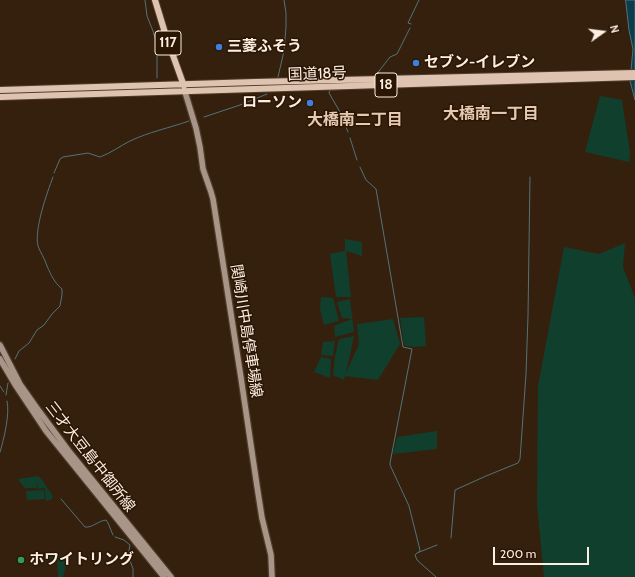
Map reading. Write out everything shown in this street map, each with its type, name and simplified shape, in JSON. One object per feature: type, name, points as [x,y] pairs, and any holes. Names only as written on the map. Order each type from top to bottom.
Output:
[{"type":"highway","name":"117","points":[[155,0],[185,92]]},
{"type":"highway","name":"国道18号","points":[[0,97],[185,92],[635,73]]},
{"type":"highway","name":"国道18号","points":[[0,90],[588,76],[635,77]]},
{"type":"main road","name":"関崎川中島停車場線","points":[[185,92],[196,128],[203,169],[213,199],[262,518],[271,555],[272,577]]},
{"type":"main road","name":"三才大豆島中御所線","points":[[0,345],[20,384],[39,411],[68,450],[171,577]]},
{"type":"main road","name":"三才大豆島中御所線","points":[[0,359],[46,431],[164,577]]},
{"type":"green space","points":[[600,96],[622,100],[630,153],[629,162],[585,152]]},
{"type":"green space","points":[[345,239],[362,242],[362,256],[346,251],[351,297],[336,297],[330,254],[345,251]]},
{"type":"green space","points":[[625,243],[623,267],[635,298],[635,577],[544,577],[537,504],[538,386],[564,247],[599,254]]},
{"type":"green space","points":[[321,297],[333,298],[339,321],[324,325],[320,309]]},
{"type":"green space","points":[[350,299],[354,332],[335,337],[334,326],[352,319],[342,318],[337,302]]},
{"type":"green space","points":[[424,317],[426,346],[414,347],[404,345],[400,318]]},
{"type":"green space","points":[[393,319],[400,344],[378,380],[345,376],[344,380],[333,375],[339,339],[354,336],[346,373],[359,344],[357,324]]},
{"type":"green space","points":[[335,341],[333,356],[321,355],[323,342]]},
{"type":"green space","points":[[321,357],[331,359],[330,378],[314,372]]},
{"type":"green space","points":[[437,431],[437,449],[393,454],[397,437]]},
{"type":"green space","points":[[38,476],[53,496],[52,499],[46,501],[45,488],[38,489],[37,481],[37,488],[26,488],[25,481],[26,490],[18,479]]},
{"type":"green space","points":[[44,490],[45,499],[27,500],[26,491]]},
{"type":"green space","points":[[69,555],[63,577],[58,577],[57,558],[47,559],[45,561],[45,556]]},
{"type":"water","points":[[626,0],[635,0],[635,100],[630,81],[633,49],[629,30]]},
{"type":"waterway","points":[[145,0],[147,16],[157,45],[157,78]]},
{"type":"waterway","points":[[278,77],[284,51],[286,27],[284,0]]},
{"type":"waterway","points":[[411,24],[408,23],[419,0]]},
{"type":"waterway","points":[[376,75],[390,57],[397,54],[410,28]]},
{"type":"waterway","points":[[348,132],[340,112],[329,93],[330,90],[353,89]]},
{"type":"waterway","points":[[204,117],[267,94]]},
{"type":"waterway","points":[[54,173],[60,159],[63,157],[88,153],[100,157],[137,138],[189,121]]},
{"type":"waterway","points":[[350,138],[357,160]]},
{"type":"waterway","points":[[360,167],[366,180],[376,189],[403,347],[412,349],[390,465],[409,506],[420,550],[419,552]]},
{"type":"waterway","points":[[15,359],[19,351],[29,343],[37,330],[44,325],[60,306],[62,289],[50,272],[38,246],[37,239],[39,221],[53,177]]},
{"type":"waterway","points":[[451,538],[455,490],[518,463],[520,459],[526,374],[530,177]]},
{"type":"waterway","points":[[6,395],[8,383]]},
{"type":"waterway","points":[[0,386],[4,392]]},
{"type":"waterway","points":[[0,452],[5,434],[8,406],[7,401]]},
{"type":"waterway","points":[[61,499],[85,527],[106,520],[113,535]]},
{"type":"waterway","points":[[115,537],[124,540],[130,545],[128,555],[133,569],[133,577]]},
{"type":"waterway","points":[[436,577],[417,560],[415,555],[437,545]]},
{"type":"place","name":"三菱ふそう","points":[[219,47]]},
{"type":"place","name":"セブン-イレブン","points":[[416,63]]},
{"type":"place","name":"ローソン","points":[[310,103]]},
{"type":"place","name":"ホワイトリング","points":[[21,560]]},
{"type":"district","name":"大橋南一丁目","points":[[491,114]]},
{"type":"district","name":"大橋南二丁目","points":[[355,120]]}]
